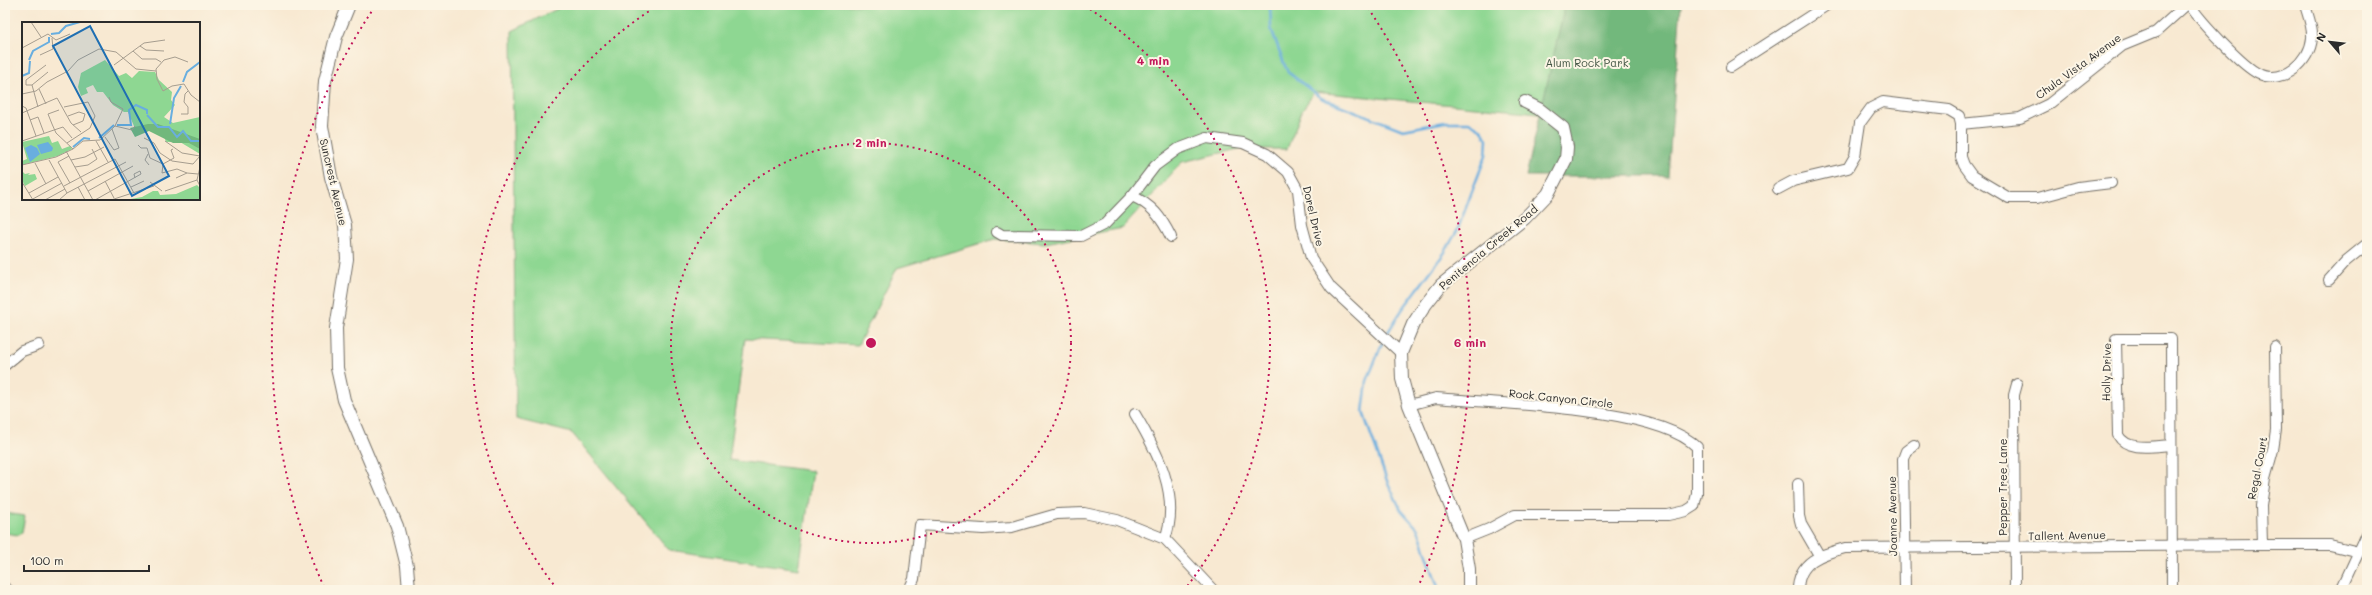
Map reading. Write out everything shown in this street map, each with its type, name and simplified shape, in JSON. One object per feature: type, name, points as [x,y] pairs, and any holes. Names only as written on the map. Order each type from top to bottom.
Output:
[{"type":"street","name":"Suncrest Avenue","points":[[349,5],[336,36],[325,81],[322,126],[331,177],[345,225],[346,252],[343,289],[336,328],[337,368],[344,400],[397,526],[407,566],[409,590]]},
{"type":"street","points":[[1731,67],[1827,5]]},
{"type":"street","name":"Chula Vista Avenue","points":[[1961,124],[2020,118],[2049,104],[2122,46],[2156,32],[2186,5]]},
{"type":"street","points":[[2190,5],[2202,21],[2248,68],[2261,75],[2273,77],[2291,72],[2301,63],[2308,52],[2312,39],[2311,27],[2305,5]]},
{"type":"street","name":"Penitencia Creek Road","points":[[1469,590],[1469,569],[1464,539],[1409,405],[1402,379],[1401,353],[1413,324],[1441,285],[1525,218],[1548,194],[1566,159],[1567,147],[1563,128],[1539,109],[1525,102]]},
{"type":"street","points":[[1778,188],[1793,181],[1848,168],[1855,156],[1860,122],[1871,108],[1883,102],[1949,110],[1959,116],[1961,124],[1961,157],[1964,165],[1972,176],[2009,198],[2037,198],[2078,187],[2111,183]]},
{"type":"street","name":"Dorel Drive","points":[[997,232],[1002,235],[1081,236],[1105,224],[1132,196],[1155,166],[1178,149],[1207,138],[1243,143],[1267,154],[1288,172],[1298,190],[1302,225],[1311,258],[1331,288],[1401,353]]},
{"type":"street","points":[[1132,196],[1147,203],[1162,219],[1171,237]]},
{"type":"street","points":[[2329,280],[2346,261],[2367,244]]},
{"type":"street","name":"Holly Drive","points":[[2171,445],[2132,446],[2121,441],[2117,428],[2116,339],[2171,339],[2172,590]]},
{"type":"street","points":[[5,365],[22,351],[39,345]]},
{"type":"street","name":"Regal Court","points":[[2262,545],[2261,506],[2265,479],[2273,450],[2276,430],[2275,347]]},
{"type":"street","name":"Pepper Tree Lane","points":[[2015,590],[2014,396],[2017,384]]},
{"type":"street","name":"Rock Canyon Circle","points":[[1409,405],[1436,398],[1604,412],[1680,435],[1697,447],[1697,494],[1694,506],[1686,511],[1668,515],[1515,515],[1489,529],[1464,539]]},
{"type":"street","points":[[1135,414],[1154,445],[1166,480],[1170,525],[1165,539]]},
{"type":"street","name":"Joanne Avenue","points":[[1905,590],[1903,459],[1906,451],[1914,445]]},
{"type":"street","points":[[1798,484],[1799,516],[1801,524],[1820,555]]},
{"type":"street","points":[[909,590],[914,578],[920,525],[983,529],[1012,527],[1057,514],[1084,513],[1116,520],[1165,539],[1213,590]]},
{"type":"street","points":[[2342,590],[2367,534]]},
{"type":"street","name":"Tallent Avenue","points":[[1798,590],[1800,578],[1808,564],[1820,555],[1845,548],[2330,545],[2359,552]]},
{"type":"green space","name":"Alum Rock Park","points":[[565,5],[1650,5],[1635,122],[1314,92],[1302,111],[1287,149],[1238,149],[1182,162],[1123,228],[1045,243],[995,239],[897,268],[858,345],[745,339],[729,460],[813,471],[799,569],[669,550],[572,433],[516,419],[512,31]]},
{"type":"green space","name":"Alum Rock Park","points":[[1565,5],[1681,5],[1668,176],[1526,176]]},
{"type":"green space","points":[[5,513],[25,516],[22,532],[18,535],[5,533]]},
{"type":"waterway","points":[[1270,5],[1271,28],[1285,66],[1289,73],[1321,98],[1403,130],[1445,122],[1469,122],[1482,130],[1487,140],[1486,155],[1457,231],[1445,252],[1402,310],[1386,335]]},
{"type":"waterway","points":[[1383,341],[1367,381],[1363,412],[1387,481],[1401,510],[1418,529],[1439,590]]}]
